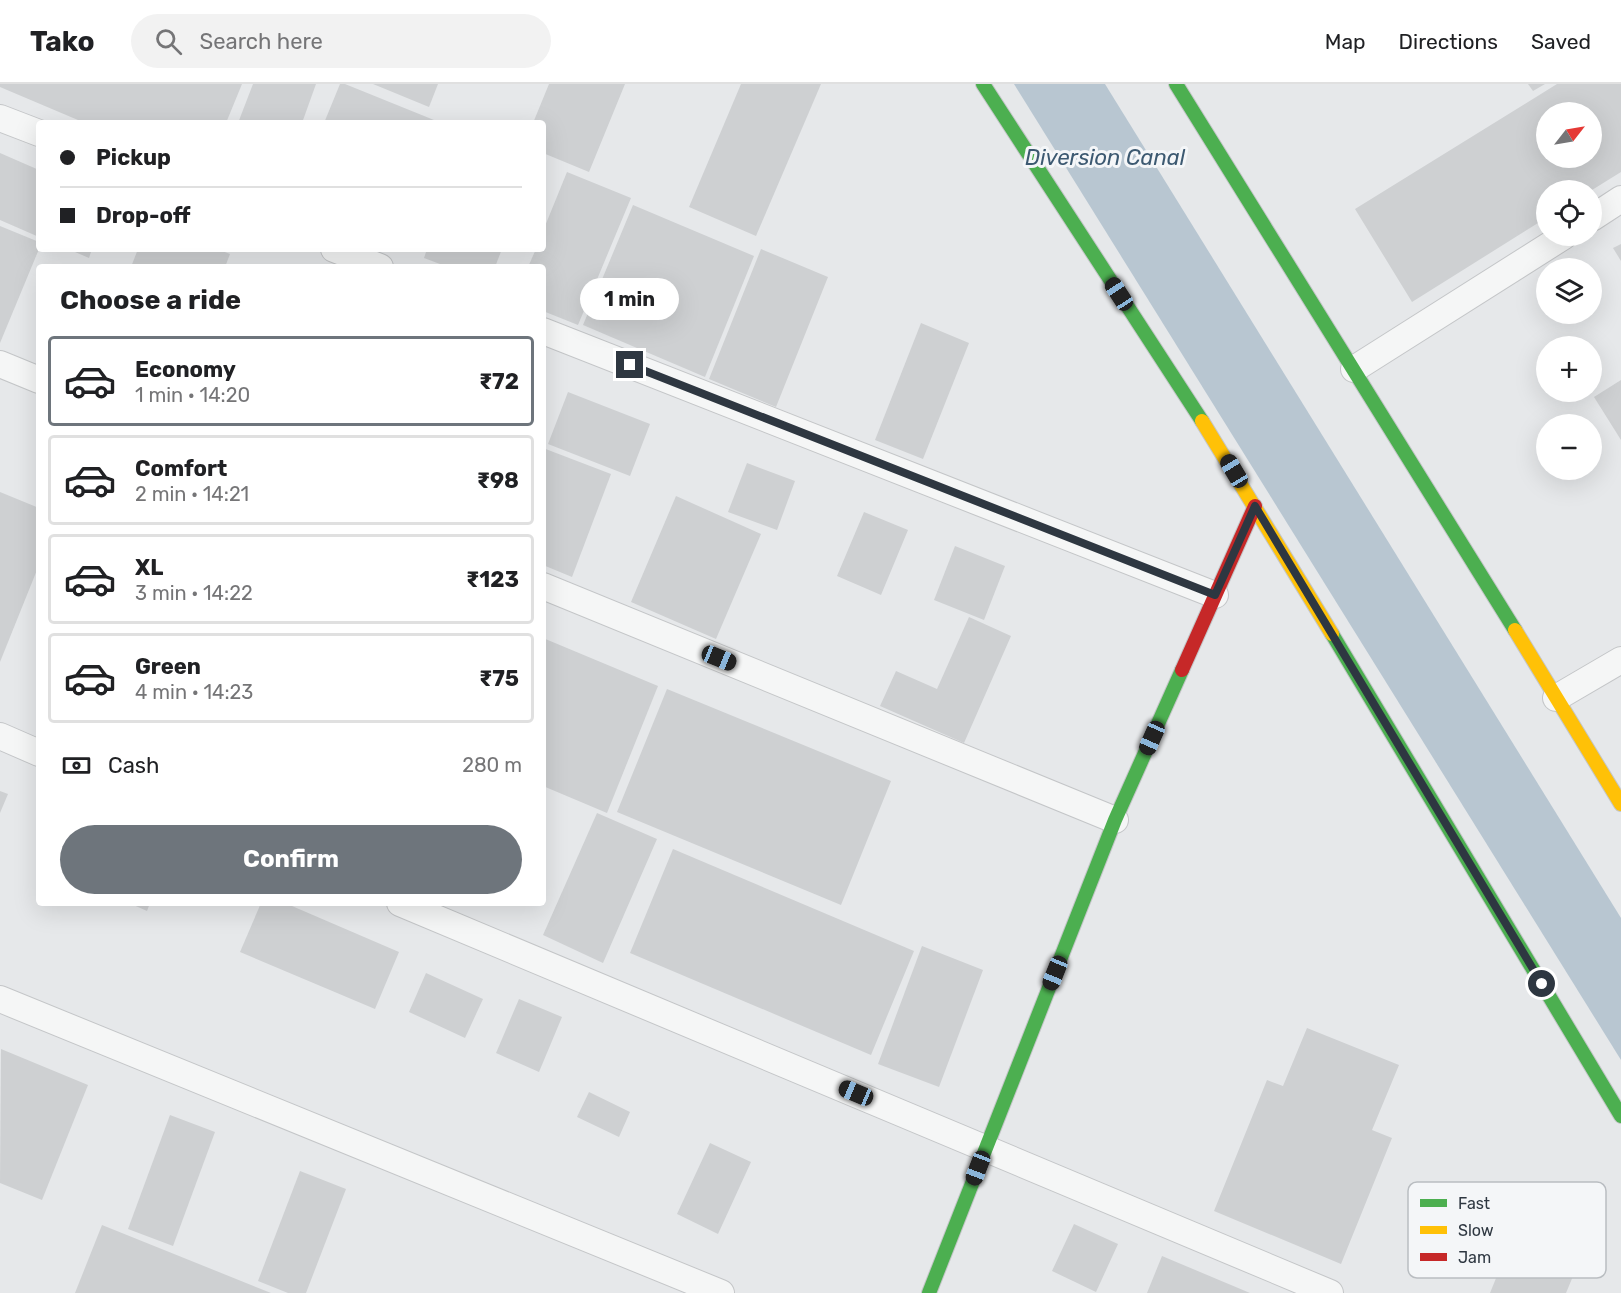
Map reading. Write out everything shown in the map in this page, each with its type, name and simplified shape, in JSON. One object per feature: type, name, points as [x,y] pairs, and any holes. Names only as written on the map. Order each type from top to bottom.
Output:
[{"type":"street","points":[[966,84],[986,90],[1223,453],[1621,1116]]},
{"type":"street","points":[[1181,86],[1621,804]]},
{"type":"street","points":[[0,118],[36,132]]},
{"type":"street","points":[[1602,212],[1621,200]]},
{"type":"street","points":[[1354,369],[1548,246]]},
{"type":"street","points":[[342,252],[372,264]]},
{"type":"street","points":[[546,332],[1215,595]]},
{"type":"street","points":[[0,364],[36,379]]},
{"type":"street","points":[[929,1293],[1115,820],[1255,506]]},
{"type":"street","points":[[546,587],[1115,820]]},
{"type":"street","points":[[1556,698],[1621,660]]},
{"type":"street","points":[[0,736],[36,752]]},
{"type":"street","points":[[407,906],[1330,1293]]},
{"type":"street","points":[[0,999],[721,1293]]},
{"type":"water","name":"Diversion Canal","points":[[1014,84],[1105,84],[1621,918],[1621,1060]]},
{"type":"building","points":[[0,84],[242,84],[227,120],[78,120],[0,87]]},
{"type":"building","points":[[253,84],[316,84],[303,120],[239,120]]},
{"type":"building","points":[[340,84],[345,84],[434,120],[325,120]]},
{"type":"building","points":[[373,84],[438,84],[429,107]]},
{"type":"building","points":[[549,84],[625,84],[589,172],[546,154],[546,120],[534,120]]},
{"type":"building","points":[[741,84],[821,84],[756,236],[689,207]]},
{"type":"building","points":[[1528,84],[1545,84],[1533,91]]},
{"type":"building","points":[[1557,84],[1621,84],[1621,172],[1602,184],[1602,180],[1536,180],[1536,224],[1412,302],[1355,209]]},
{"type":"building","points":[[0,153],[36,169],[36,236],[0,220]]},
{"type":"building","points":[[567,172],[631,198],[578,325],[546,312],[546,264],[529,264],[535,252],[546,252],[546,224]]},
{"type":"building","points":[[633,205],[754,256],[705,377],[583,325]]},
{"type":"building","points":[[0,226],[36,241],[38,252],[0,343]]},
{"type":"building","points":[[1621,244],[1621,261],[1613,248]]},
{"type":"building","points":[[761,249],[828,277],[776,407],[709,379]]},
{"type":"building","points":[[75,252],[91,252],[89,258]]},
{"type":"building","points":[[137,252],[225,252],[230,254],[226,264],[132,264]]},
{"type":"building","points":[[426,252],[501,252],[496,264],[440,264],[424,258]]},
{"type":"building","points":[[921,323],[969,343],[923,459],[875,440]]},
{"type":"building","points":[[1621,380],[1621,440],[1597,402],[1602,402],[1602,392]]},
{"type":"building","points":[[568,392],[650,424],[630,476],[548,444]]},
{"type":"building","points":[[546,449],[611,474],[572,577],[546,566]]},
{"type":"building","points":[[747,463],[795,481],[777,530],[728,512]]},
{"type":"building","points":[[0,492],[36,507],[36,572],[0,662]]},
{"type":"building","points":[[676,496],[761,534],[716,639],[631,602]]},
{"type":"building","points":[[864,512],[908,530],[881,595],[837,576]]},
{"type":"building","points":[[955,546],[1005,566],[984,620],[934,600]]},
{"type":"building","points":[[969,617],[1011,636],[964,743],[880,706],[896,671],[937,689]]},
{"type":"building","points":[[546,639],[658,686],[607,813],[546,787]]},
{"type":"building","points":[[667,689],[891,781],[841,905],[617,812]]},
{"type":"building","points":[[0,791],[8,794],[0,813]]},
{"type":"building","points":[[597,813],[657,839],[603,963],[543,935]]},
{"type":"building","points":[[673,849],[914,951],[871,1055],[630,953]]},
{"type":"building","points":[[136,906],[149,906],[147,911]]},
{"type":"building","points":[[260,906],[292,906],[399,952],[375,1009],[240,952]]},
{"type":"building","points":[[922,946],[983,970],[939,1087],[878,1064]]},
{"type":"building","points":[[426,973],[483,999],[465,1038],[409,1012]]},
{"type":"building","points":[[519,999],[562,1017],[539,1072],[496,1053]]},
{"type":"building","points":[[1307,1028],[1399,1065],[1372,1130],[1392,1138],[1341,1264],[1214,1211],[1267,1080],[1283,1086]]},
{"type":"building","points":[[1,1049],[88,1085],[42,1200],[0,1183]]},
{"type":"building","points":[[589,1092],[630,1112],[619,1137],[577,1117]]},
{"type":"building","points":[[170,1115],[215,1132],[173,1246],[128,1229]]},
{"type":"building","points":[[710,1143],[751,1162],[718,1234],[677,1214]]},
{"type":"building","points":[[300,1171],[346,1189],[306,1293],[288,1293],[258,1281]]},
{"type":"building","points":[[1074,1224],[1118,1244],[1096,1292],[1052,1271]]},
{"type":"building","points":[[102,1225],[271,1293],[75,1293]]},
{"type":"building","points":[[1162,1256],[1250,1293],[1147,1293]]},
{"type":"building","points":[[1496,1278],[1572,1278],[1566,1293],[1490,1293]]},
{"type":"traffic: fast","points":[[983,84],[1202,421]]},
{"type":"traffic: fast","points":[[1176,84],[1515,630]]},
{"type":"traffic: fast","points":[[1332,634],[1621,1116]]},
{"type":"traffic: fast","points":[[929,1293],[1115,820],[1182,670]]},
{"type":"traffic: slow","points":[[1202,421],[1332,634]]},
{"type":"traffic: slow","points":[[1515,630],[1621,804]]},
{"type":"traffic: jam","points":[[1182,670],[1255,506]]},
{"type":"route","points":[[630,365],[1215,595],[1255,506],[1542,984]]}]
